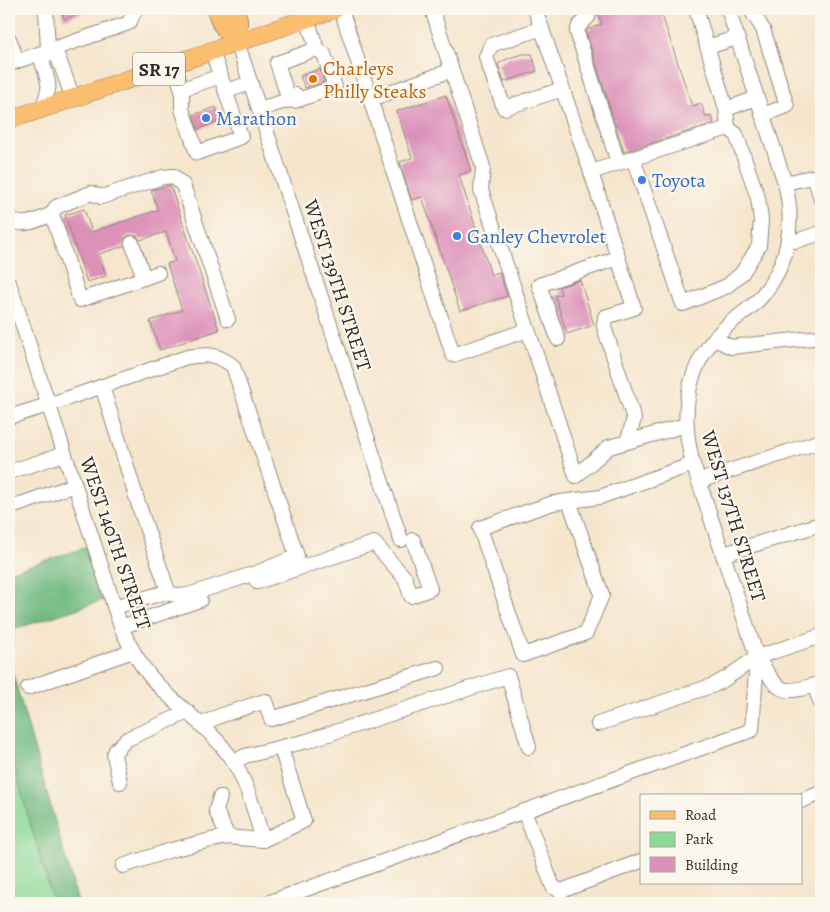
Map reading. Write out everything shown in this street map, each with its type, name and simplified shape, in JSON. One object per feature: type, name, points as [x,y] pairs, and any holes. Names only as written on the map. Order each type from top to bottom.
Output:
[{"type":"highway","points":[[217,9],[222,23],[237,42]]},
{"type":"highway","points":[[233,9],[237,19],[237,42]]},
{"type":"main road","name":"SR 17","points":[[9,120],[335,9]]},
{"type":"street","points":[[42,109],[49,83],[42,62],[48,50],[46,9]]},
{"type":"street","points":[[9,39],[13,63],[128,23],[136,9]]},
{"type":"street","points":[[341,9],[453,355],[528,330]]},
{"type":"street","points":[[432,9],[483,166],[481,190],[576,476],[609,447],[686,425]]},
{"type":"street","points":[[535,9],[591,172],[634,308],[605,317],[604,327],[634,419],[627,442]]},
{"type":"street","points":[[633,158],[683,304],[727,286],[742,273],[759,246],[760,220],[758,198],[736,134],[728,128],[726,109],[696,9]]},
{"type":"street","name":"WEST 137TH STREET","points":[[728,9],[785,183],[790,216],[788,240],[772,283],[760,298],[728,325],[705,352],[690,385],[686,408],[686,425],[688,445],[693,464],[758,657]]},
{"type":"street","points":[[750,9],[763,29],[787,106],[762,115]]},
{"type":"street","points":[[260,109],[289,100],[295,101],[335,87],[324,54],[317,50],[307,19]]},
{"type":"street","points":[[588,20],[579,26],[577,32],[618,163]]},
{"type":"street","points":[[542,28],[491,45],[486,57],[504,108],[562,88]]},
{"type":"street","points":[[707,47],[737,38]]},
{"type":"street","name":"WEST 139TH STREET","points":[[121,627],[374,543],[405,578],[411,596],[430,589],[407,540],[237,42]]},
{"type":"street","points":[[48,50],[58,57],[72,98]]},
{"type":"street","points":[[289,100],[277,63],[317,50]]},
{"type":"street","points":[[173,64],[182,89],[182,109],[197,153],[241,137],[212,51]]},
{"type":"street","points":[[371,99],[452,70]]},
{"type":"street","points":[[182,89],[221,76]]},
{"type":"street","points":[[226,92],[251,83]]},
{"type":"street","points":[[726,109],[757,98]]},
{"type":"street","points":[[591,172],[728,128]]},
{"type":"street","points":[[9,221],[12,220],[24,224],[52,214],[56,207],[92,193],[101,197],[163,177],[173,176],[183,185],[228,319]]},
{"type":"street","points":[[785,183],[812,177],[815,179],[821,199]]},
{"type":"street","points":[[52,214],[80,300],[158,273]]},
{"type":"street","points":[[788,240],[796,241],[821,233]]},
{"type":"street","points":[[132,243],[144,278]]},
{"type":"street","points":[[558,338],[539,285],[618,258]]},
{"type":"street","name":"WEST 140TH STREET","points":[[9,282],[13,310],[48,405],[121,627],[133,651],[151,677],[202,724],[234,762],[248,794],[263,840]]},
{"type":"street","points":[[715,339],[731,347],[821,337]]},
{"type":"street","points":[[9,417],[187,357],[206,354],[222,358],[232,366],[297,556],[259,572],[185,596],[164,593],[114,607]]},
{"type":"street","points":[[102,386],[139,506],[169,594]]},
{"type":"street","points":[[699,481],[821,441]]},
{"type":"street","points":[[9,472],[64,454]]},
{"type":"street","points":[[569,501],[602,595],[586,633],[523,655],[480,528],[553,503],[600,497],[693,464]]},
{"type":"street","points":[[9,508],[75,485]]},
{"type":"street","points":[[724,554],[821,524]]},
{"type":"street","points":[[598,724],[714,685],[758,657],[821,636]]},
{"type":"street","points":[[28,688],[133,651]]},
{"type":"street","points":[[758,657],[775,684],[782,690],[791,691],[818,684],[821,704]]},
{"type":"street","points":[[267,903],[752,730],[758,657]]},
{"type":"street","points":[[202,724],[264,701],[271,719],[438,668]]},
{"type":"street","points":[[234,762],[245,756],[307,741],[508,676],[529,747]]},
{"type":"street","points":[[120,782],[114,755],[120,744],[127,739],[188,712]]},
{"type":"street","points":[[122,866],[171,850],[228,837],[263,840],[304,821],[281,748]]},
{"type":"street","points":[[802,801],[821,793]]},
{"type":"street","points":[[220,797],[216,811],[228,837]]},
{"type":"street","points":[[524,811],[552,887],[561,891],[640,861]]},
{"type":"green space","points":[[87,547],[104,600],[15,629],[9,658],[9,572]]},
{"type":"green space","points":[[9,660],[78,903],[53,903],[9,749]]},
{"type":"green space","points":[[9,685],[77,903],[9,903]]},
{"type":"building","points":[[61,9],[90,9],[90,10],[64,19]]},
{"type":"building","points":[[596,9],[660,9],[692,106],[701,103],[706,117],[711,116],[714,123],[624,152],[586,32],[602,24]]},
{"type":"building","points":[[523,54],[532,54],[537,71],[504,82],[498,64]]},
{"type":"building","name":"Charleys Philly Steaks","points":[[320,69],[324,82],[305,88],[300,76]]},
{"type":"building","name":"Ganley Chevrolet","points":[[446,95],[471,171],[459,175],[491,275],[499,272],[507,296],[460,311],[422,197],[412,200],[400,162],[412,158],[397,111]]},
{"type":"building","name":"Marathon","points":[[216,107],[220,121],[198,129],[193,115]]},
{"type":"building","points":[[170,185],[219,330],[160,350],[150,321],[182,310],[167,264],[175,261],[166,232],[140,240],[137,236],[130,235],[125,238],[124,246],[99,254],[106,276],[87,282],[65,215],[84,209],[92,232],[158,210],[151,190]]},
{"type":"building","points":[[580,280],[594,325],[567,334],[555,296],[561,294],[559,287]]},
{"type":"place","name":"Charleys Philly Steaks","points":[[313,79]]},
{"type":"place","name":"Marathon","points":[[206,118]]},
{"type":"place","name":"Toyota","points":[[642,180]]},
{"type":"place","name":"Ganley Chevrolet","points":[[457,236]]}]
